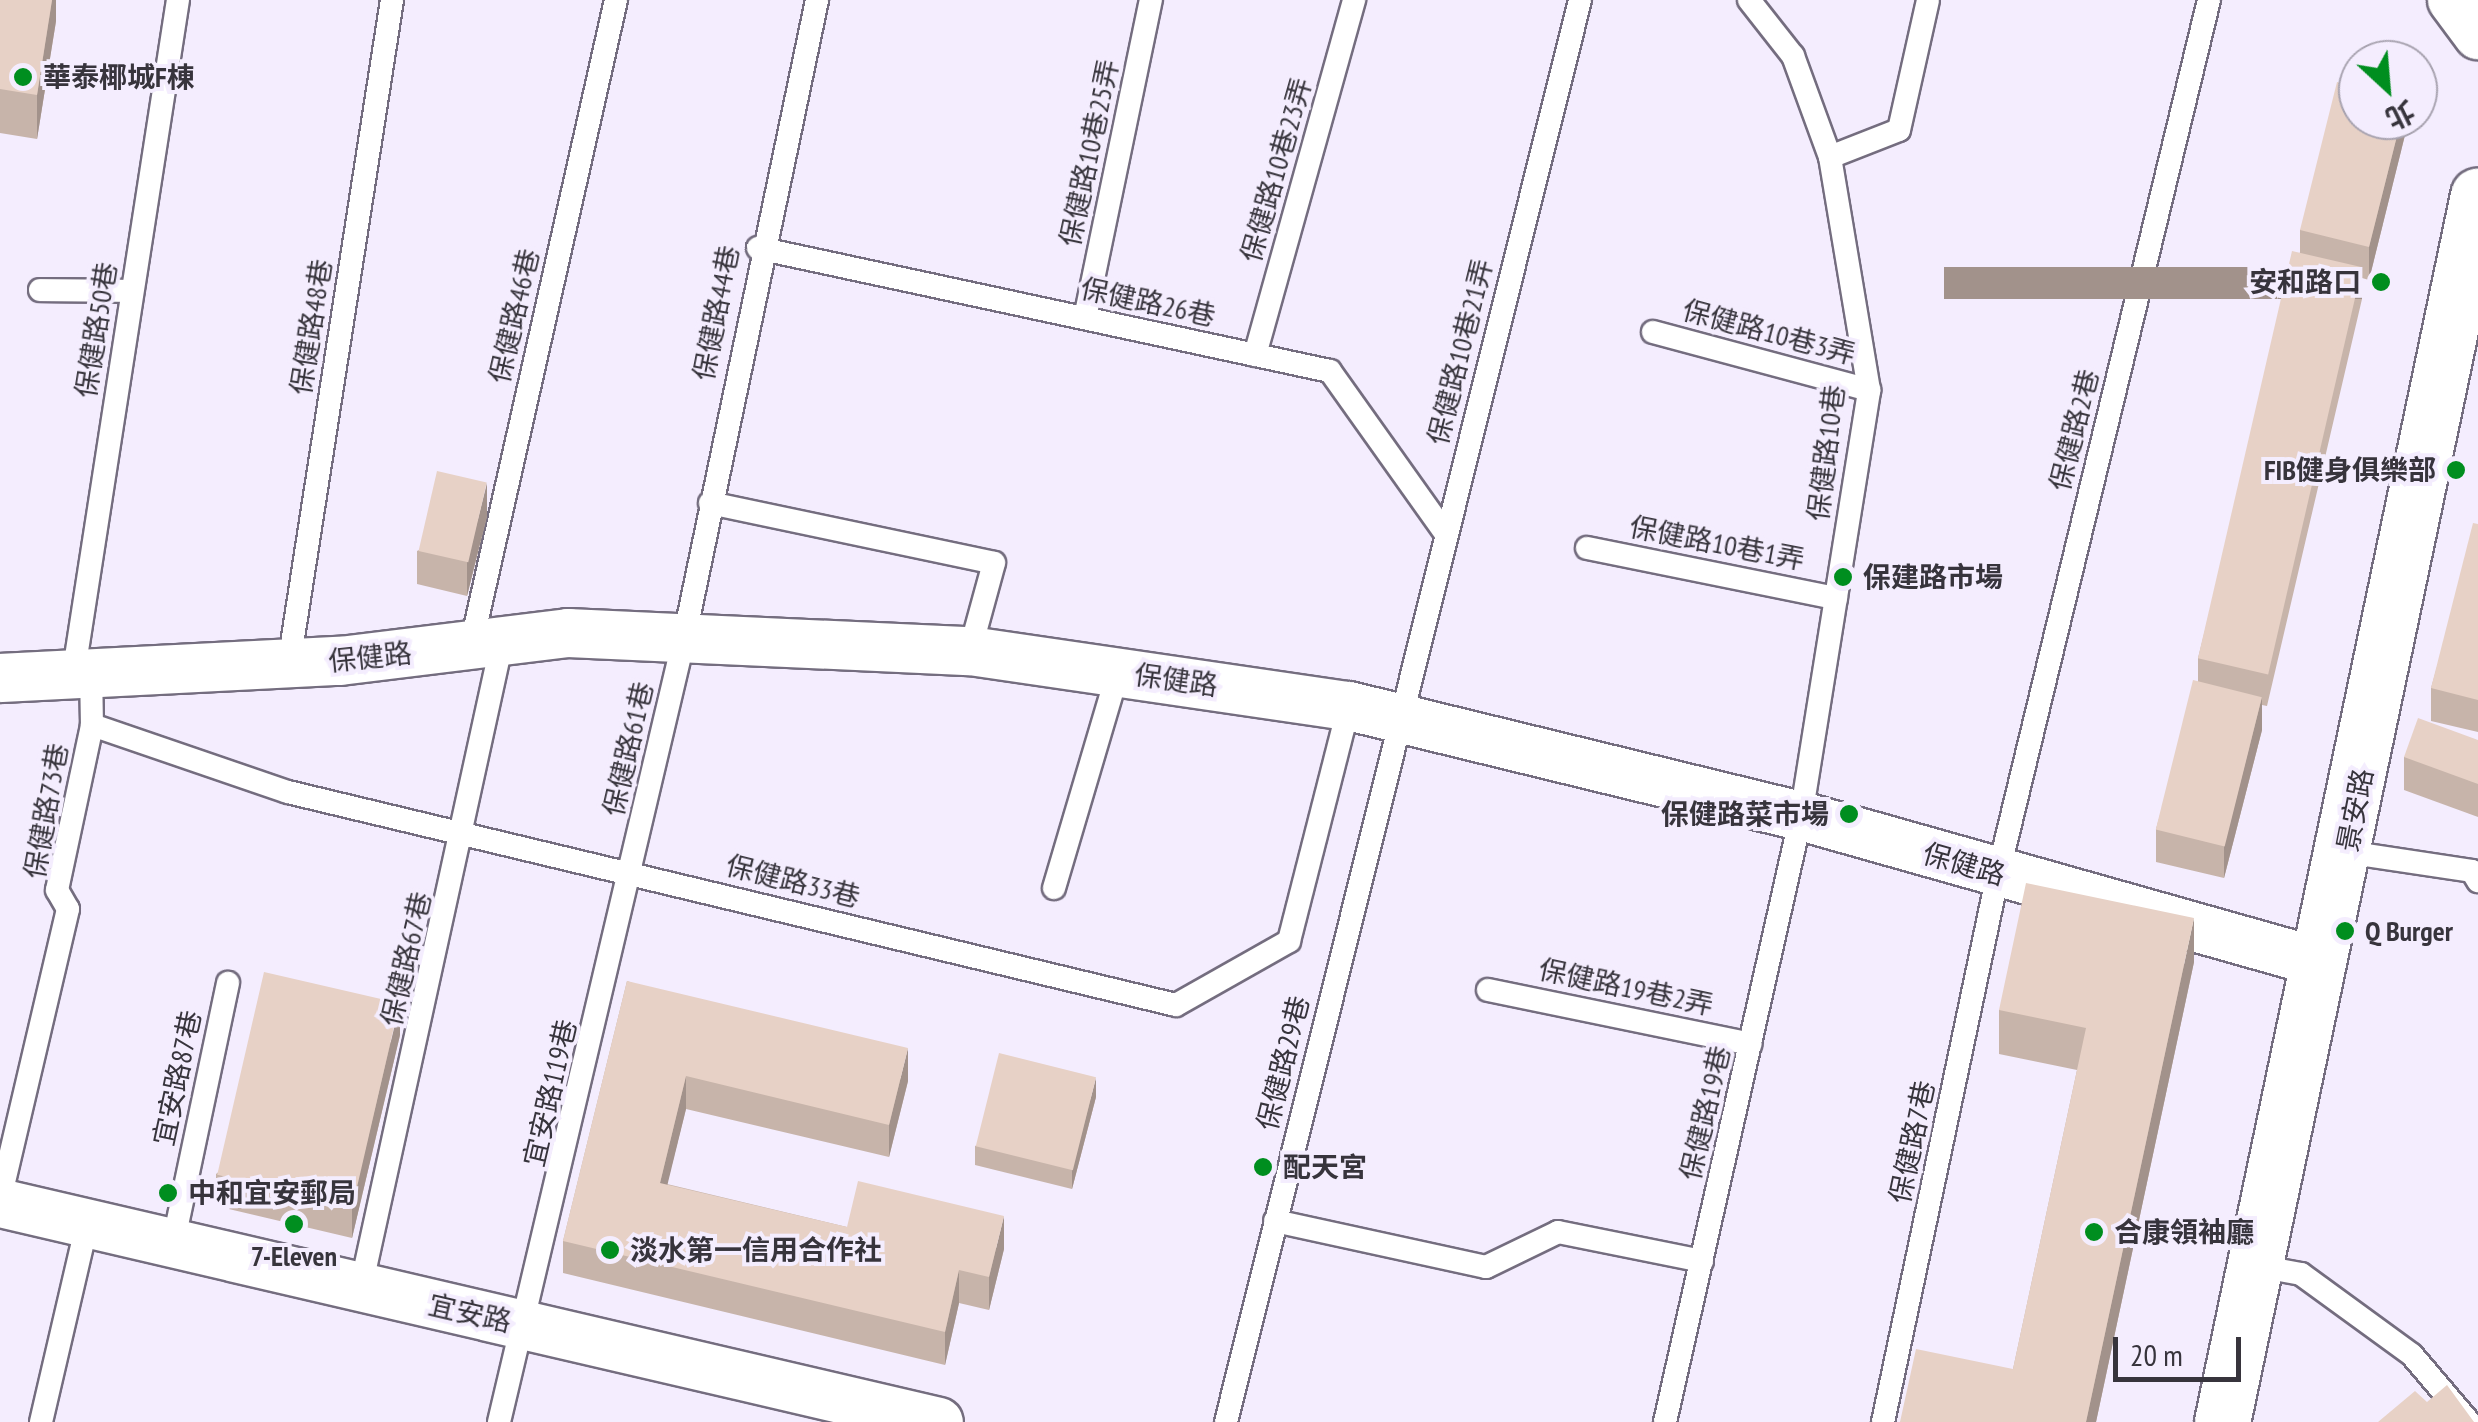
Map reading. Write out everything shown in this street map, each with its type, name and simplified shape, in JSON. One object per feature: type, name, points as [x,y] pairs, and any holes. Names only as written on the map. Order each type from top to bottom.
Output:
[{"type":"main road","name":"景安路","points":[[2222,1422],[2252,1266],[2346,852],[2478,195]]},
{"type":"street","points":[[2452,0],[2478,35]]},
{"type":"street","name":"保健路","points":[[0,678],[83,670],[289,663],[568,633],[970,651],[1349,706],[1802,816],[2322,963]]},
{"type":"street","name":"宜安路","points":[[0,1201],[940,1422]]},
{"type":"lane","name":"保健路50巷","points":[[83,670],[132,292],[178,0]]},
{"type":"lane","name":"保健路48巷","points":[[289,663],[392,0]]},
{"type":"lane","name":"保健路46巷","points":[[487,644],[616,0]]},
{"type":"lane","name":"保健路44巷","points":[[684,638],[758,248],[817,0]]},
{"type":"lane","name":"保健路10巷25弄","points":[[1085,318],[1151,0]]},
{"type":"lane","name":"保健路10巷23弄","points":[[1255,356],[1354,0]]},
{"type":"lane","name":"保健路10巷21弄","points":[[1400,718],[1580,0]]},
{"type":"lane","name":"保健路10巷","points":[[1748,0],[1793,56],[1830,157],[1869,390],[1802,816]]},
{"type":"lane","points":[[1830,157],[1899,130],[1928,0]]},
{"type":"lane","name":"保健路2巷","points":[[1998,874],[2209,0]]},
{"type":"lane","name":"保健路26巷","points":[[758,248],[1330,371],[1446,534]]},
{"type":"lane","points":[[40,290],[132,292]]},
{"type":"lane","name":"保健路10巷3弄","points":[[1654,332],[1869,390]]},
{"type":"lane","points":[[710,503],[994,564],[970,651]]},
{"type":"lane","name":"保健路10巷1弄","points":[[1587,548],[1836,598]]},
{"type":"lane","name":"保健路61巷","points":[[631,872],[684,638]]},
{"type":"lane","name":"保健路67巷","points":[[361,1288],[466,834],[487,644]]},
{"type":"lane","points":[[83,670],[92,724]]},
{"type":"lane","points":[[1054,888],[1118,672]]},
{"type":"lane","name":"保健路33巷","points":[[92,724],[288,792],[1176,1005],[1289,941],[1349,706]]},
{"type":"lane","name":"保健路29巷","points":[[1226,1422],[1400,718]]},
{"type":"lane","name":"保健路73巷","points":[[0,1201],[68,909],[57,890],[92,724]]},
{"type":"lane","name":"保健路19巷","points":[[1665,1422],[1802,816]]},
{"type":"lane","points":[[2346,852],[2472,871],[2478,881]]},
{"type":"lane","name":"宜安路119巷","points":[[498,1422],[527,1326],[631,872]]},
{"type":"lane","name":"保健路7巷","points":[[1884,1422],[1998,874]]},
{"type":"lane","name":"宜安路87巷","points":[[172,1244],[228,983]]},
{"type":"lane","name":"保健路19巷2弄","points":[[1488,990],[1751,1044]]},
{"type":"lane","points":[[1275,1221],[1486,1267],[1558,1232],[1702,1261]]},
{"type":"lane","points":[[40,1422],[87,1224]]},
{"type":"lane","points":[[2252,1266],[2317,1286],[2412,1355],[2469,1422]]},
{"type":"building","points":[[0,0],[52,0],[37,95],[0,89]]},
{"type":"building","points":[[2338,82],[2338,140],[2396,140],[2369,247],[2300,230]]},
{"type":"building","points":[[2292,251],[2362,267],[2268,674],[2198,658]]},
{"type":"building","points":[[437,471],[487,482],[468,562],[419,551]]},
{"type":"building","points":[[2473,523],[2478,524],[2478,700],[2431,688]]},
{"type":"building","points":[[2193,680],[2262,697],[2225,847],[2156,829]]},
{"type":"building","points":[[2418,718],[2478,740],[2478,784],[2404,757]]},
{"type":"building","name":"合康領袖廳","points":[[2026,883],[2194,918],[2086,1422],[1900,1422],[1916,1349],[2013,1369],[2086,1028],[1999,1010]]},
{"type":"building","points":[[264,972],[399,1003],[353,1206],[217,1175]]},
{"type":"building","points":[[627,981],[908,1048],[889,1125],[686,1076],[660,1183],[847,1227],[858,1181],[1004,1216],[989,1277],[959,1270],[945,1332],[563,1241]]},
{"type":"building","points":[[999,1053],[1096,1077],[1073,1170],[976,1146]]},
{"type":"building","points":[[2447,1385],[2474,1422],[2378,1422],[2415,1391],[2427,1402]]},
{"type":"place","name":"華泰椰城F棟","points":[[23,77]]},
{"type":"place","name":"安和路口","points":[[2381,282]]},
{"type":"place","name":"FIB健身俱樂部","points":[[2456,470]]},
{"type":"place","name":"保建路市場","points":[[1843,577]]},
{"type":"place","name":"保健路菜市場","points":[[1849,814]]},
{"type":"place","name":"Q Burger","points":[[2345,931]]},
{"type":"place","name":"配天宮","points":[[1263,1167]]},
{"type":"place","name":"中和宜安郵局","points":[[168,1193]]},
{"type":"place","name":"7-Eleven","points":[[294,1224]]},
{"type":"place","name":"合康領袖廳","points":[[2094,1232]]},
{"type":"place","name":"淡水第一信用合作社","points":[[610,1250]]}]
